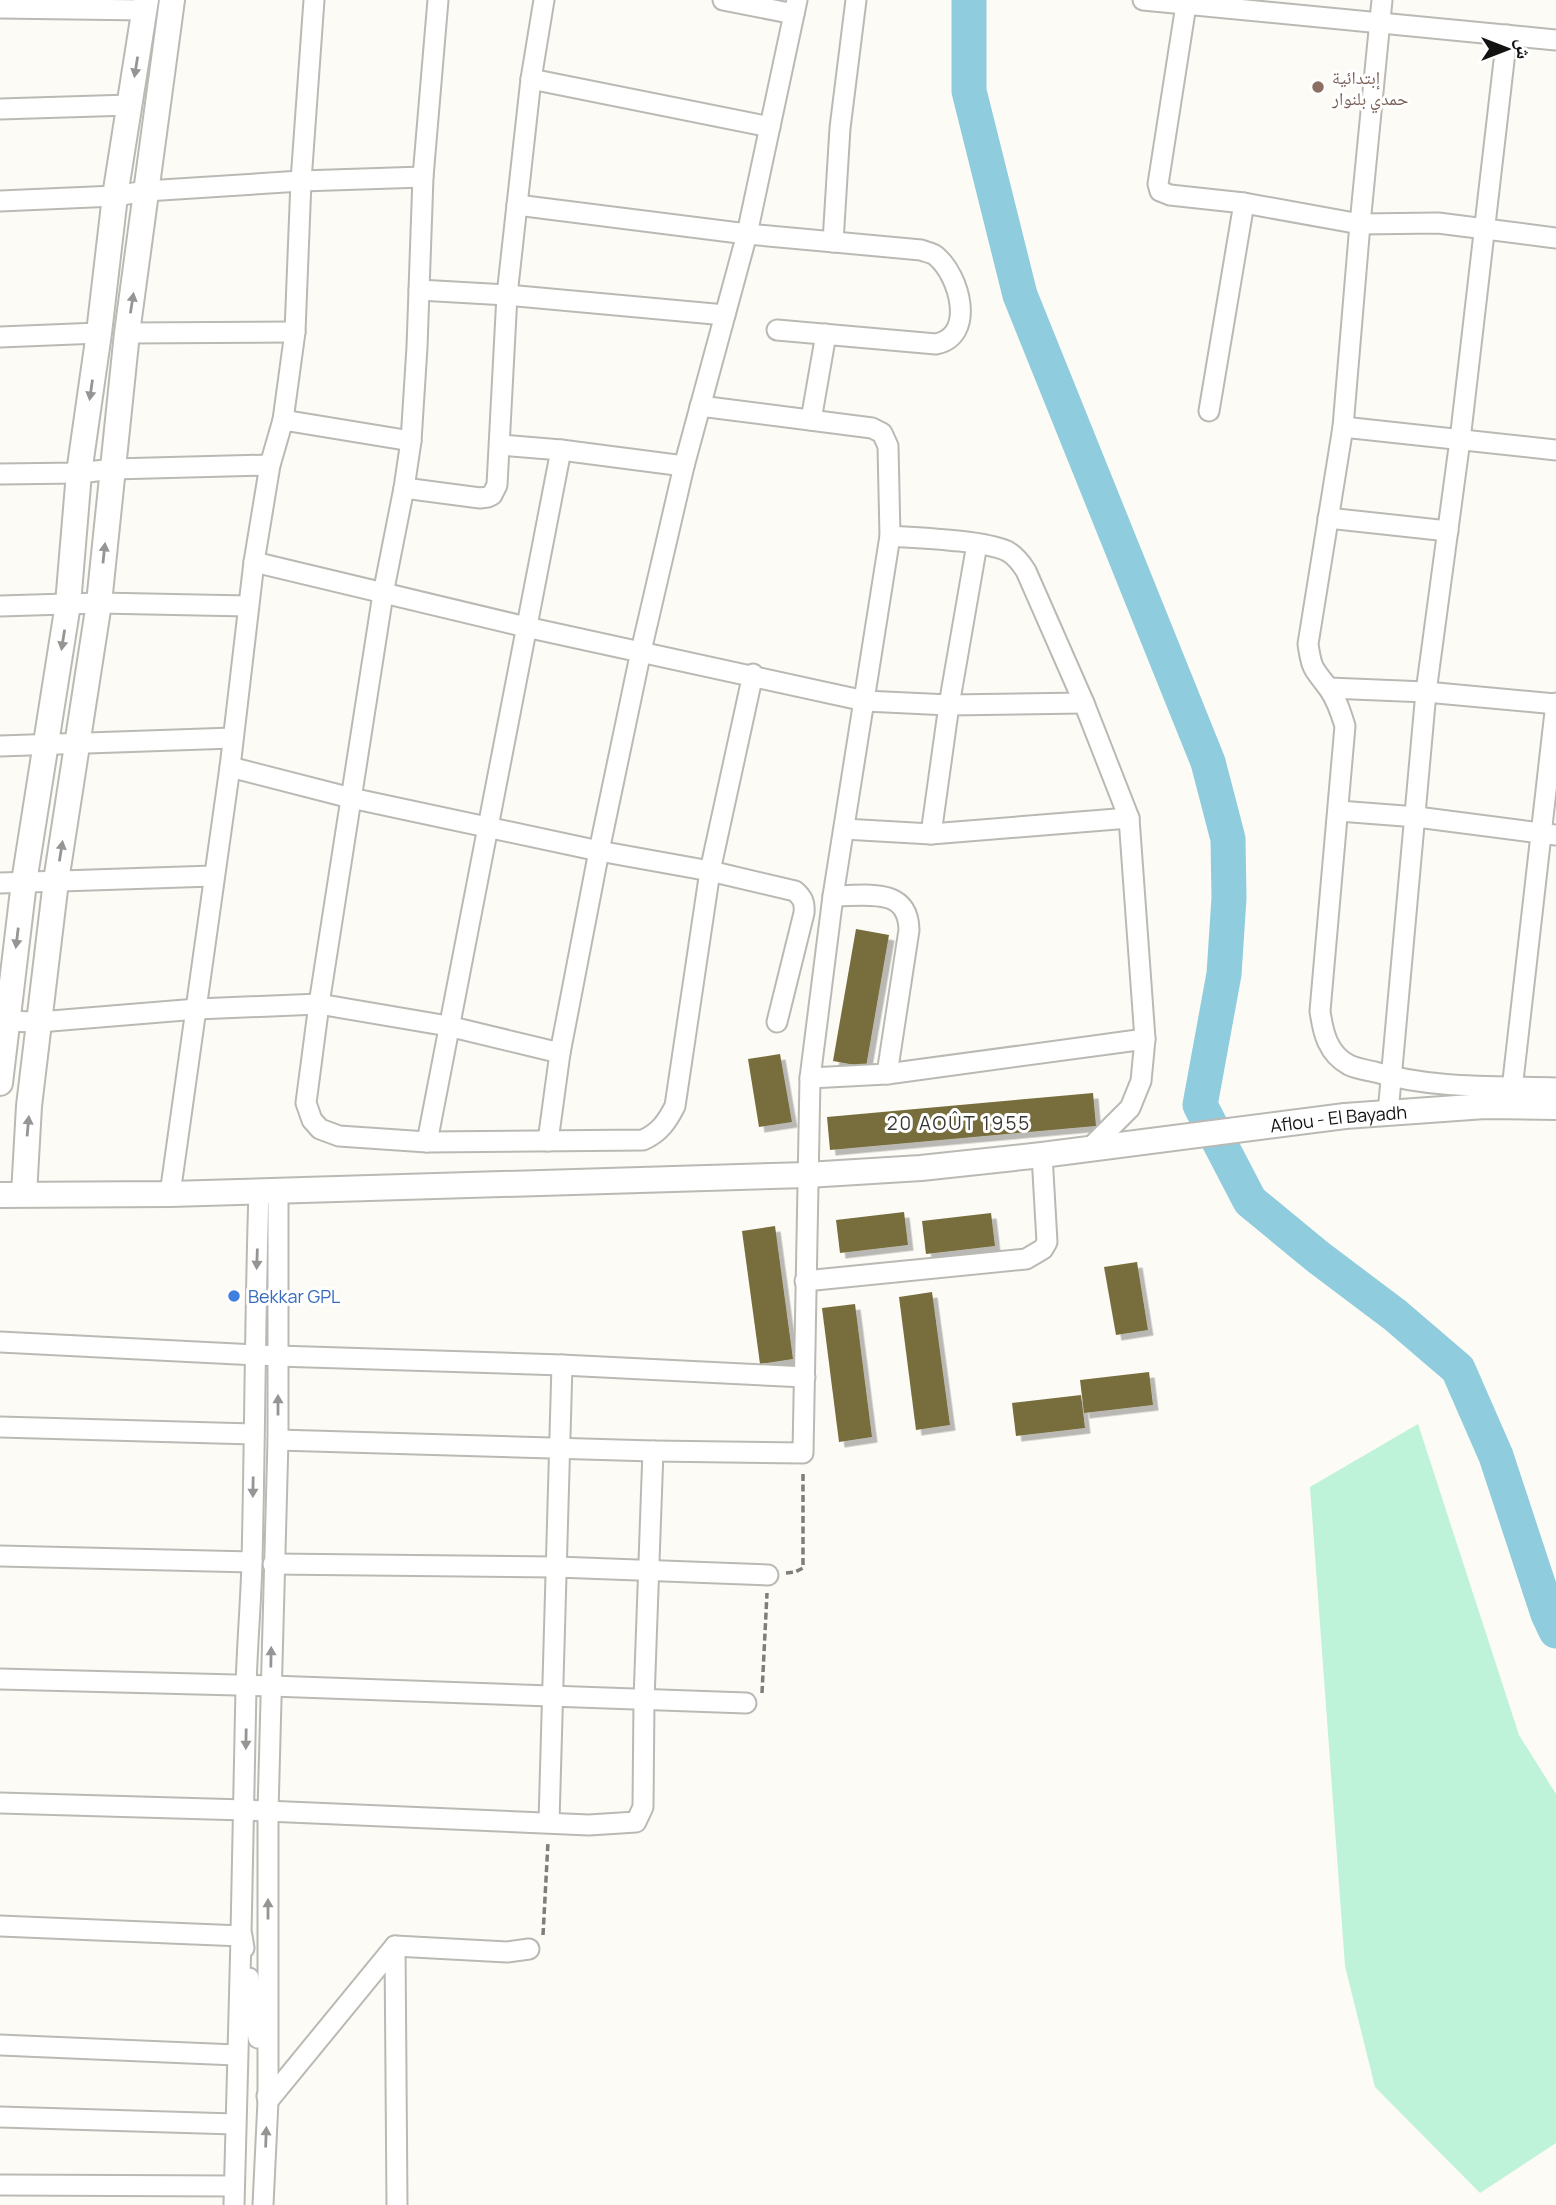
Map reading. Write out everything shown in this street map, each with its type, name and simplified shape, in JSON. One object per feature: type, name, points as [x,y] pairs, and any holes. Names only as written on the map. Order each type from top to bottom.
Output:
[{"type":"main road","points":[[12,1195],[27,1130],[56,881],[99,603],[127,333],[172,0]]},
{"type":"main road","points":[[0,1083],[12,883],[47,744],[68,604],[79,473],[115,196],[145,5]]},
{"type":"main road","name":"Aflou - El Bayadh","points":[[12,1195],[170,1194],[807,1175],[921,1168],[1088,1150],[1511,1096],[1556,1107]]},
{"type":"street","points":[[170,1194],[230,767],[254,562],[271,465],[283,420],[295,332],[300,181],[314,0]]},
{"type":"street","points":[[438,0],[423,177],[411,441],[383,594],[319,1004],[306,1103],[312,1120],[320,1129],[339,1136],[427,1142],[643,1140],[667,1122],[675,1106],[710,871],[753,674]]},
{"type":"street","points":[[404,488],[488,497],[497,485],[507,295],[531,79],[544,0]]},
{"type":"street","points":[[548,1141],[560,1053],[641,652],[684,467],[747,234],[796,7],[723,0]]},
{"type":"street","points":[[833,242],[840,128],[856,0]]},
{"type":"street","points":[[1143,0],[1556,40]]},
{"type":"street","points":[[1382,0],[1343,427],[1308,644],[1315,674],[1329,688],[1345,726],[1320,1011],[1322,1025],[1327,1042],[1349,1065],[1391,1077],[1511,1096],[1556,1088]]},
{"type":"street","points":[[0,8],[35,4],[145,5]]},
{"type":"street","points":[[1186,5],[1158,187],[1160,191],[1170,195],[1244,203],[1360,224],[1438,223],[1556,238]]},
{"type":"street","points":[[1388,1113],[1417,817],[1426,692],[1460,440],[1507,35]]},
{"type":"street","points":[[531,79],[770,127]]},
{"type":"street","points":[[0,109],[130,105]]},
{"type":"street","points":[[0,201],[115,196],[146,191],[300,181],[423,177]]},
{"type":"street","points":[[1209,411],[1244,203]]},
{"type":"street","points":[[517,205],[747,234],[921,250],[935,255],[949,272],[960,307],[960,324],[953,337],[936,344],[777,330]]},
{"type":"street","points":[[419,290],[507,295],[725,315]]},
{"type":"street","points":[[0,337],[99,332]]},
{"type":"street","points":[[127,333],[295,332]]},
{"type":"street","points":[[811,420],[826,334]]},
{"type":"street","points":[[278,1440],[803,1453],[810,1078],[833,896],[890,536],[888,446],[881,433],[872,428],[701,406]]},
{"type":"street","points":[[283,420],[411,441]]},
{"type":"street","points":[[1343,427],[1556,450]]},
{"type":"street","points":[[500,445],[561,450],[684,467]]},
{"type":"street","points":[[427,1142],[561,450]]},
{"type":"street","points":[[0,474],[271,465]]},
{"type":"street","points":[[1328,518],[1448,531]]},
{"type":"street","points":[[890,536],[978,544],[1008,552],[1018,559],[1026,571],[1084,703],[1129,818],[1145,1038],[1141,1081],[1129,1108],[1088,1150]]},
{"type":"street","points":[[931,834],[949,705],[978,544]]},
{"type":"street","points":[[254,562],[526,627],[753,674],[865,701],[949,705],[1084,703]]},
{"type":"street","points":[[0,606],[99,603],[248,606]]},
{"type":"street","points":[[1329,688],[1426,692],[1556,704],[1548,834],[1511,1096]]},
{"type":"street","points":[[0,746],[233,738]]},
{"type":"street","points":[[230,767],[351,798],[489,828],[789,888],[801,897],[805,905],[777,1022]]},
{"type":"street","points":[[1339,811],[1417,817],[1548,834]]},
{"type":"street","points":[[844,829],[931,834],[1129,818]]},
{"type":"street","points":[[12,883],[213,876]]},
{"type":"street","points":[[833,896],[879,896],[895,899],[909,917],[887,1074]]},
{"type":"street","points":[[3,1021],[39,1022],[197,1009],[319,1004],[448,1026],[560,1053]]},
{"type":"street","points":[[810,1078],[887,1074],[1145,1038]]},
{"type":"street","points":[[805,1281],[1026,1259],[1043,1249],[1047,1242],[1042,1155]]},
{"type":"street","points":[[0,2185],[234,2196],[246,1686],[252,1562],[254,1353],[269,1191]]},
{"type":"street","points":[[263,2205],[268,2101],[268,1812],[278,1440],[269,1191]]},
{"type":"street","points":[[0,1342],[805,1377]]},
{"type":"street","points":[[549,1822],[562,1365]]},
{"type":"street","points":[[0,1427],[253,1434]]},
{"type":"street","points":[[0,1803],[245,1810],[589,1825],[636,1822],[643,1807],[653,1451]]},
{"type":"street","points":[[0,1556],[252,1562]]},
{"type":"street","points":[[274,1564],[649,1569],[768,1575]]},
{"type":"street","points":[[0,1679],[746,1703]]},
{"type":"street","points":[[0,1926],[242,1936]]},
{"type":"street","points":[[242,1936],[268,2101]]},
{"type":"street","points":[[268,2101],[395,1946]]},
{"type":"street","points":[[395,1946],[507,1952],[529,1949]]},
{"type":"street","points":[[395,1946],[397,2205]]},
{"type":"street","points":[[0,2045],[236,2055]]},
{"type":"street","points":[[0,2117],[234,2124]]},
{"type":"path","points":[[746,1703],[759,1699],[762,1694],[768,1575],[795,1572],[803,1568],[803,1453]]},
{"type":"path","points":[[529,1949],[543,1937],[549,1822]]},
{"type":"green space","points":[[1418,1424],[1519,1735],[1556,1794],[1556,2143],[1480,2193],[1375,2087],[1345,1966],[1310,1487]]},
{"type":"building","points":[[856,929],[889,935],[866,1067],[833,1061]]},
{"type":"building","points":[[780,1054],[792,1122],[759,1127],[748,1059]]},
{"type":"building","points":[[1093,1093],[1096,1126],[830,1150],[827,1117]]},
{"type":"building","points":[[904,1212],[908,1245],[840,1253],[836,1220]]},
{"type":"building","points":[[991,1213],[995,1246],[926,1254],[922,1221]]},
{"type":"building","points":[[775,1226],[793,1359],[760,1364],[742,1231]]},
{"type":"building","points":[[1137,1262],[1148,1330],[1116,1335],[1104,1267]]},
{"type":"building","points":[[932,1292],[950,1425],[916,1430],[899,1297]]},
{"type":"building","points":[[855,1304],[872,1437],[839,1442],[822,1308]]},
{"type":"building","points":[[1149,1372],[1153,1405],[1084,1413],[1080,1380]]},
{"type":"building","points":[[1081,1395],[1085,1428],[1016,1436],[1012,1403]]},
{"type":"waterway","points":[[969,0],[969,91],[1020,295],[1208,762],[1228,839],[1229,898],[1224,974],[1200,1105],[1250,1201],[1395,1315],[1458,1369],[1496,1456],[1556,1631]]},
{"type":"place","name":"إبتدائية حمدي بلنوار","points":[[1318,87]]},
{"type":"place","name":"Bekkar GPL","points":[[234,1296]]},
{"type":"district","name":"20 AOÛT 1955","points":[[959,1123]]}]
